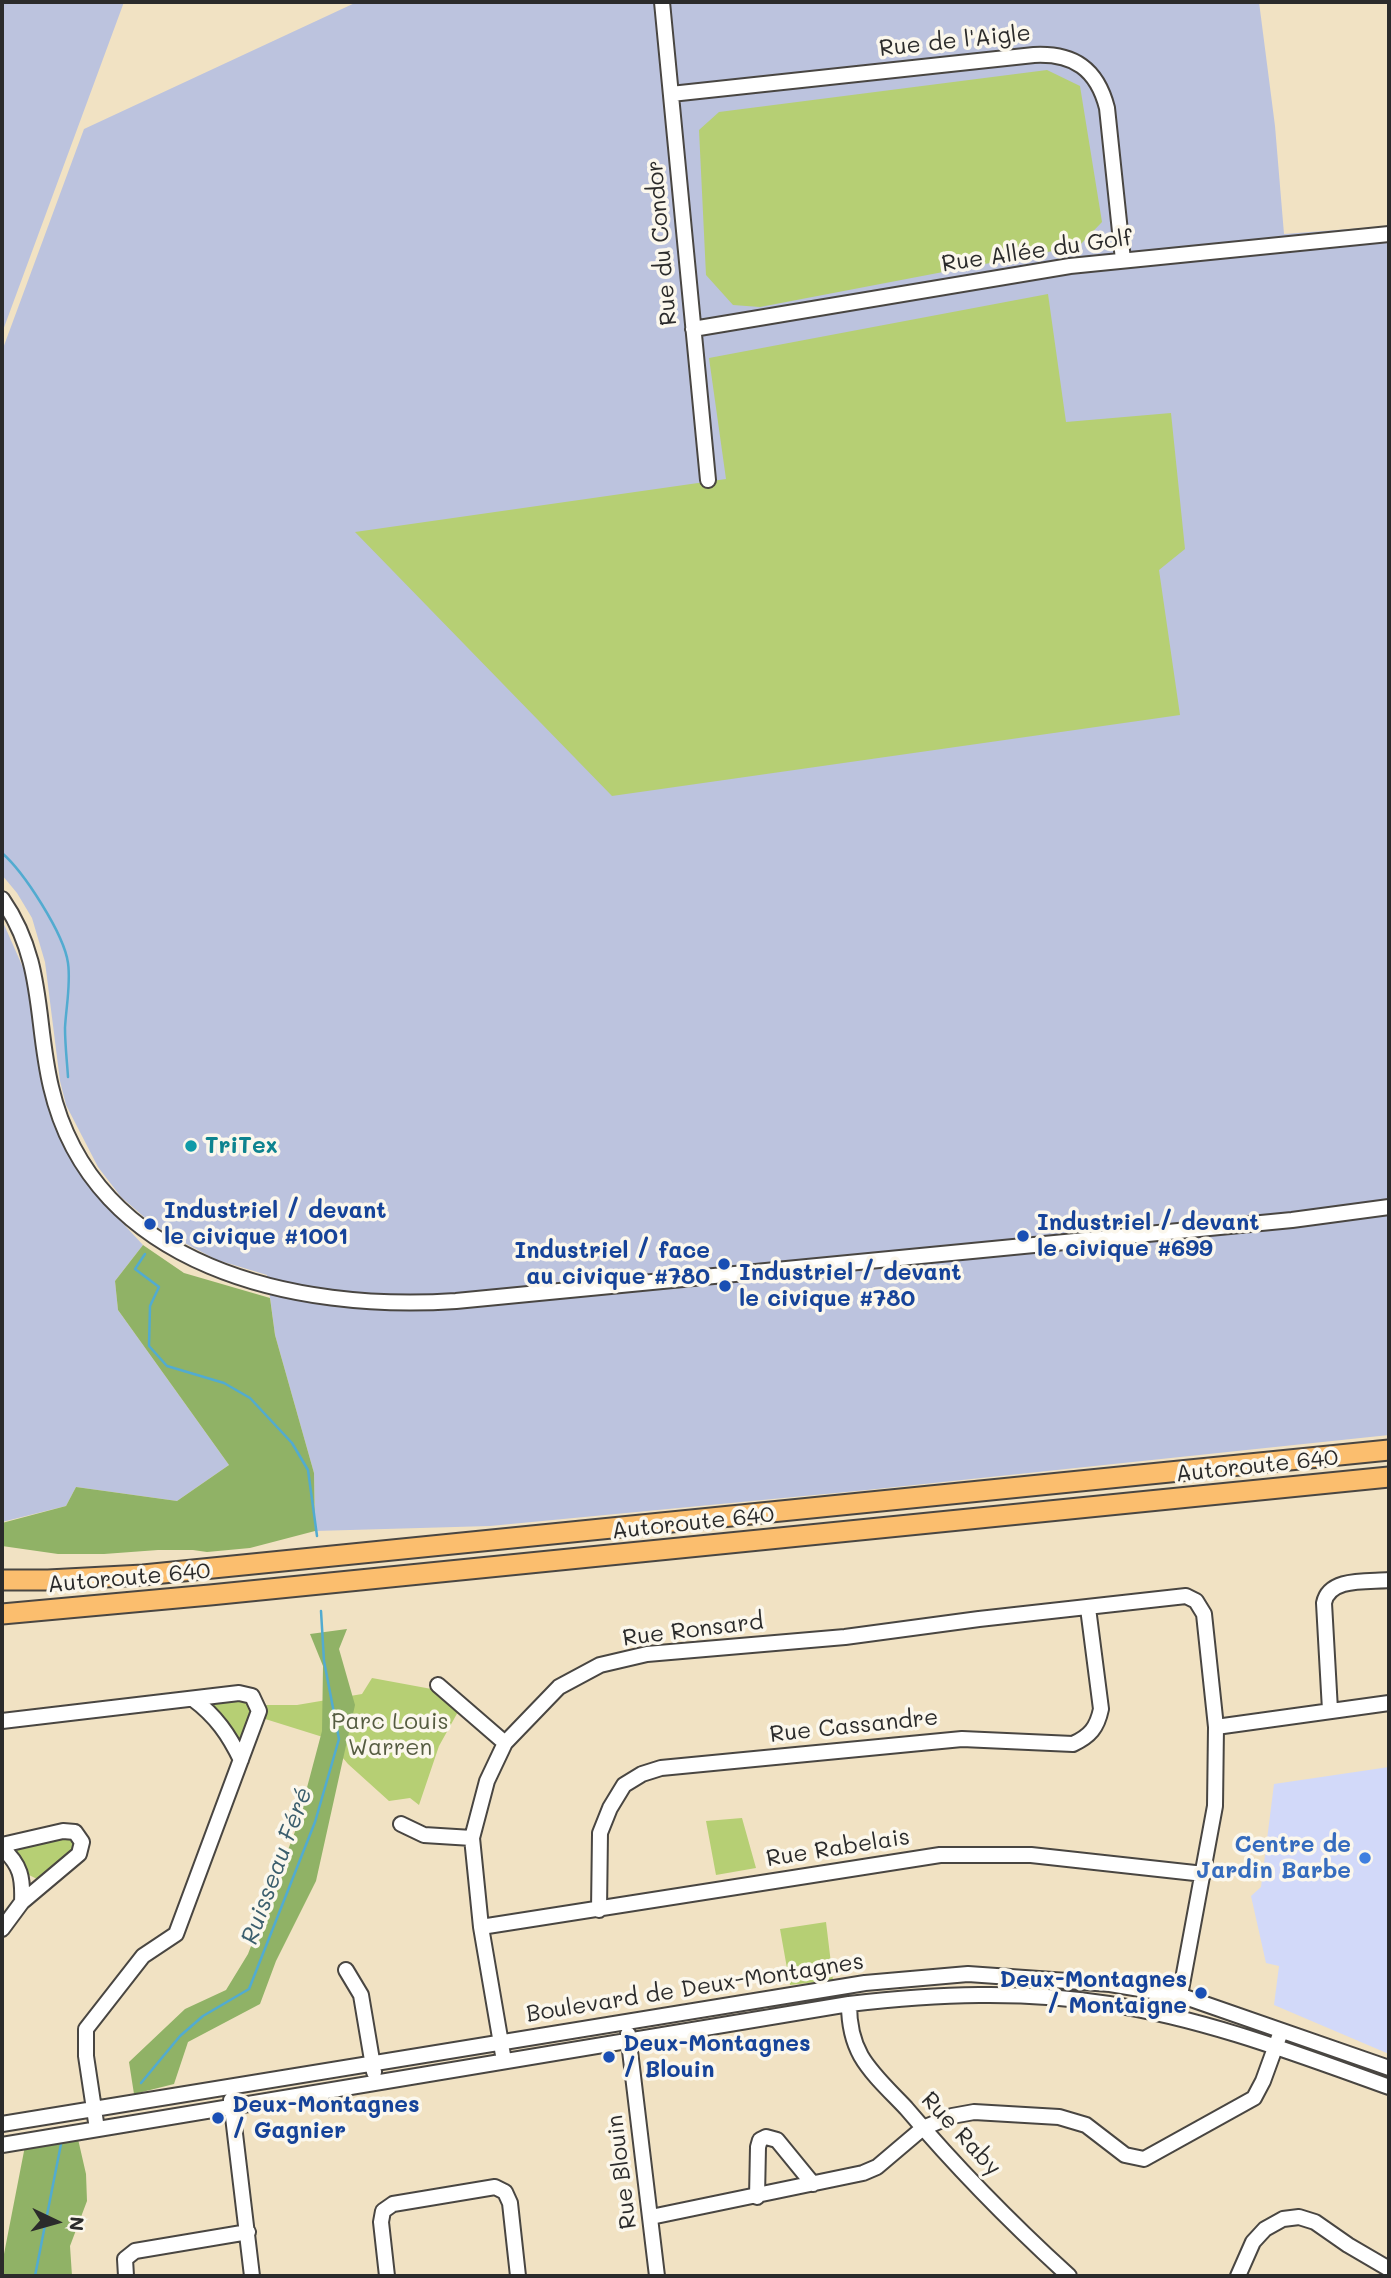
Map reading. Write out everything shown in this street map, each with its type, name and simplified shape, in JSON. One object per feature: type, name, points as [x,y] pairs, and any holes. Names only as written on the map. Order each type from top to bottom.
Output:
[{"type":"highway","name":"Autoroute 640","points":[[2,1580],[143,1575],[1389,1450]]},
{"type":"highway","name":"Autoroute 640","points":[[2,1614],[1389,1477]]},
{"type":"street","name":"Rue du Condor","points":[[662,2],[708,480]]},
{"type":"street","name":"Rue de l'Aigle","points":[[671,94],[1034,55],[1062,57],[1083,66],[1103,92],[1123,260]]},
{"type":"street","name":"Rue Allée du Golf","points":[[693,329],[1039,271],[1123,260],[1389,234]]},
{"type":"street","points":[[2,899],[22,936],[34,973],[48,1074],[58,1111],[73,1145],[91,1175],[120,1208],[152,1235],[177,1251],[222,1272],[285,1290],[372,1301],[456,1301],[1292,1220],[1389,1207]]},
{"type":"street","points":[[1330,1710],[1324,1603],[1326,1594],[1335,1585],[1389,1580]]},
{"type":"street","name":"Rue Ronsard","points":[[504,2061],[481,1927],[472,1838],[487,1781],[505,1743],[559,1687],[600,1665],[647,1654],[845,1637],[1186,1596],[1196,1601],[1204,1614],[1216,1727]]},
{"type":"street","name":"Rue Cassandre","points":[[598,1910],[600,1833],[610,1808],[624,1785],[642,1774],[661,1768],[962,1739],[1073,1744],[1087,1737],[1098,1724],[1101,1709],[1088,1608]]},
{"type":"street","points":[[438,1685],[505,1743]]},
{"type":"street","points":[[2,1721],[239,1693],[252,1696],[258,1710],[176,1934],[144,1956],[86,2029],[86,2056],[97,2129]]},
{"type":"street","points":[[193,1699],[210,1712],[230,1738],[240,1760]]},
{"type":"street","points":[[1177,2017],[1216,1806],[1216,1727],[1389,1703]]},
{"type":"street","points":[[401,1824],[424,1835],[472,1838]]},
{"type":"street","points":[[2,1847],[63,1831],[75,1832],[82,1842],[79,1854],[22,1902],[2,1929]]},
{"type":"street","points":[[2,1847],[21,1871],[22,1902]]},
{"type":"street","name":"Rue Rabelais","points":[[481,1927],[940,1855],[1031,1855],[1204,1874]]},
{"type":"street","points":[[346,1970],[361,1995],[376,2082]]},
{"type":"street","name":"Boulevard de Deux-Montagnes","points":[[2,2124],[864,1983],[968,1973],[1110,1984],[1182,1996],[1389,2067]]},
{"type":"street","name":"Boulevard de Deux-Montagnes","points":[[2,2145],[849,2004],[918,1996],[1011,1995],[1107,2003],[1177,2017],[1275,2045],[1389,2087]]},
{"type":"street","name":"Rue Raby","points":[[849,2004],[853,2038],[861,2057],[923,2128],[1027,2238],[1069,2276]]},
{"type":"street","name":"Rue Blouin","points":[[626,2021],[657,2276]]},
{"type":"street","points":[[651,2217],[863,2173],[877,2167],[923,2128],[952,2116],[974,2112],[1059,2117],[1086,2125],[1125,2155],[1144,2159],[1254,2098],[1264,2081],[1282,2029]]},
{"type":"street","points":[[229,2087],[252,2276]]},
{"type":"street","points":[[757,2197],[758,2147],[760,2140],[766,2137],[777,2140],[813,2184]]},
{"type":"street","points":[[387,2276],[381,2222],[383,2211],[393,2204],[495,2187],[505,2192],[510,2203],[518,2276]]},
{"type":"street","points":[[1238,2276],[1253,2242],[1265,2229],[1283,2219],[1298,2217],[1315,2222],[1389,2269]]},
{"type":"street","points":[[126,2276],[125,2259],[135,2251],[248,2232]]},
{"type":"shaded area","points":[[2,2],[124,2],[2,333]]},
{"type":"shaded area","points":[[357,2],[1259,2],[1275,126],[1284,234],[1389,226],[1389,1435],[867,1490],[490,1526],[315,1531],[314,1473],[275,1335],[267,1275],[217,1260],[151,1223],[121,1197],[98,1167],[66,1105],[60,1081],[45,962],[32,918],[2,875],[2,351],[84,129]]},
{"type":"shaded area","points":[[2,920],[25,972],[56,1129],[78,1167],[104,1203],[143,1245],[115,1281],[118,1310],[229,1465],[177,1501],[76,1487],[66,1506],[2,1522]]},
{"type":"shaded area","points":[[1389,1767],[1389,2054],[1274,2005],[1279,1966],[1266,1963],[1251,1896],[1261,1887],[1274,1784]]},
{"type":"green space","points":[[1047,70],[1080,86],[1102,222],[1079,246],[760,307],[733,305],[706,275],[699,130],[719,112]]},
{"type":"green space","points":[[1048,294],[1066,422],[1171,413],[1185,549],[1159,570],[1180,715],[612,796],[355,532],[726,479],[709,358]]},
{"type":"green space","points":[[143,1245],[184,1273],[270,1298],[275,1335],[314,1473],[315,1531],[250,1548],[207,1552],[158,1550],[58,1554],[2,1546],[2,1523],[66,1506],[76,1487],[177,1501],[229,1465],[118,1310],[115,1281]]},
{"type":"green space","points":[[347,1629],[339,1649],[355,1705],[316,1881],[276,1961],[260,2004],[188,2042],[174,2084],[134,2094],[129,2062],[185,2009],[226,1990],[248,1954],[296,1829],[322,1731],[323,1666],[310,1634]]},
{"type":"green space","name":"Parc Louis Warren","points":[[372,1678],[437,1690],[459,1710],[439,1746],[419,1805],[410,1798],[389,1801],[348,1764],[326,1738],[262,1718],[261,1705],[297,1705],[362,1694]]},
{"type":"green space","points":[[239,1693],[259,1711],[245,1741],[231,1738],[210,1712],[212,1700]]},
{"type":"green space","points":[[742,1818],[756,1868],[716,1875],[706,1821]]},
{"type":"green space","points":[[63,1831],[82,1842],[45,1883],[21,1871],[13,1858],[21,1841]]},
{"type":"green space","points":[[826,1922],[833,1980],[790,1985],[780,1929]]},
{"type":"green space","points":[[78,2139],[86,2174],[87,2201],[70,2246],[72,2276],[2,2276],[2,2257],[25,2146]]},
{"type":"waterway","name":"Ruisseau Féré","points":[[2,853],[42,904],[65,951],[69,971],[65,1028],[68,1077]]},
{"type":"waterway","name":"Ruisseau Féré","points":[[145,1254],[135,1269],[159,1287],[150,1306],[149,1346],[167,1366],[224,1383],[250,1398],[292,1443],[308,1470],[317,1536]]},
{"type":"waterway","name":"Ruisseau Féré","points":[[141,2083],[180,2036],[203,2016],[249,1989],[315,1822],[339,1739],[324,1661],[321,1611]]},
{"type":"waterway","name":"Ruisseau Féré","points":[[35,2276],[61,2144]]},
{"type":"place","name":"TriTex","points":[[191,1146]]},
{"type":"place","name":"Industriel / devant le civique #1001","points":[[150,1224]]},
{"type":"place","name":"Industriel / devant le civique #699","points":[[1023,1236]]},
{"type":"place","name":"Industriel / face au civique #780","points":[[724,1264]]},
{"type":"place","name":"Industriel / devant le civique #780","points":[[725,1286]]},
{"type":"place","name":"Centre de Jardin Barbe","points":[[1365,1858]]},
{"type":"place","name":"Deux-Montagnes / Montaigne","points":[[1201,1993]]},
{"type":"place","name":"Deux-Montagnes / Blouin","points":[[609,2057]]},
{"type":"place","name":"Deux-Montagnes / Gagnier","points":[[218,2118]]}]
